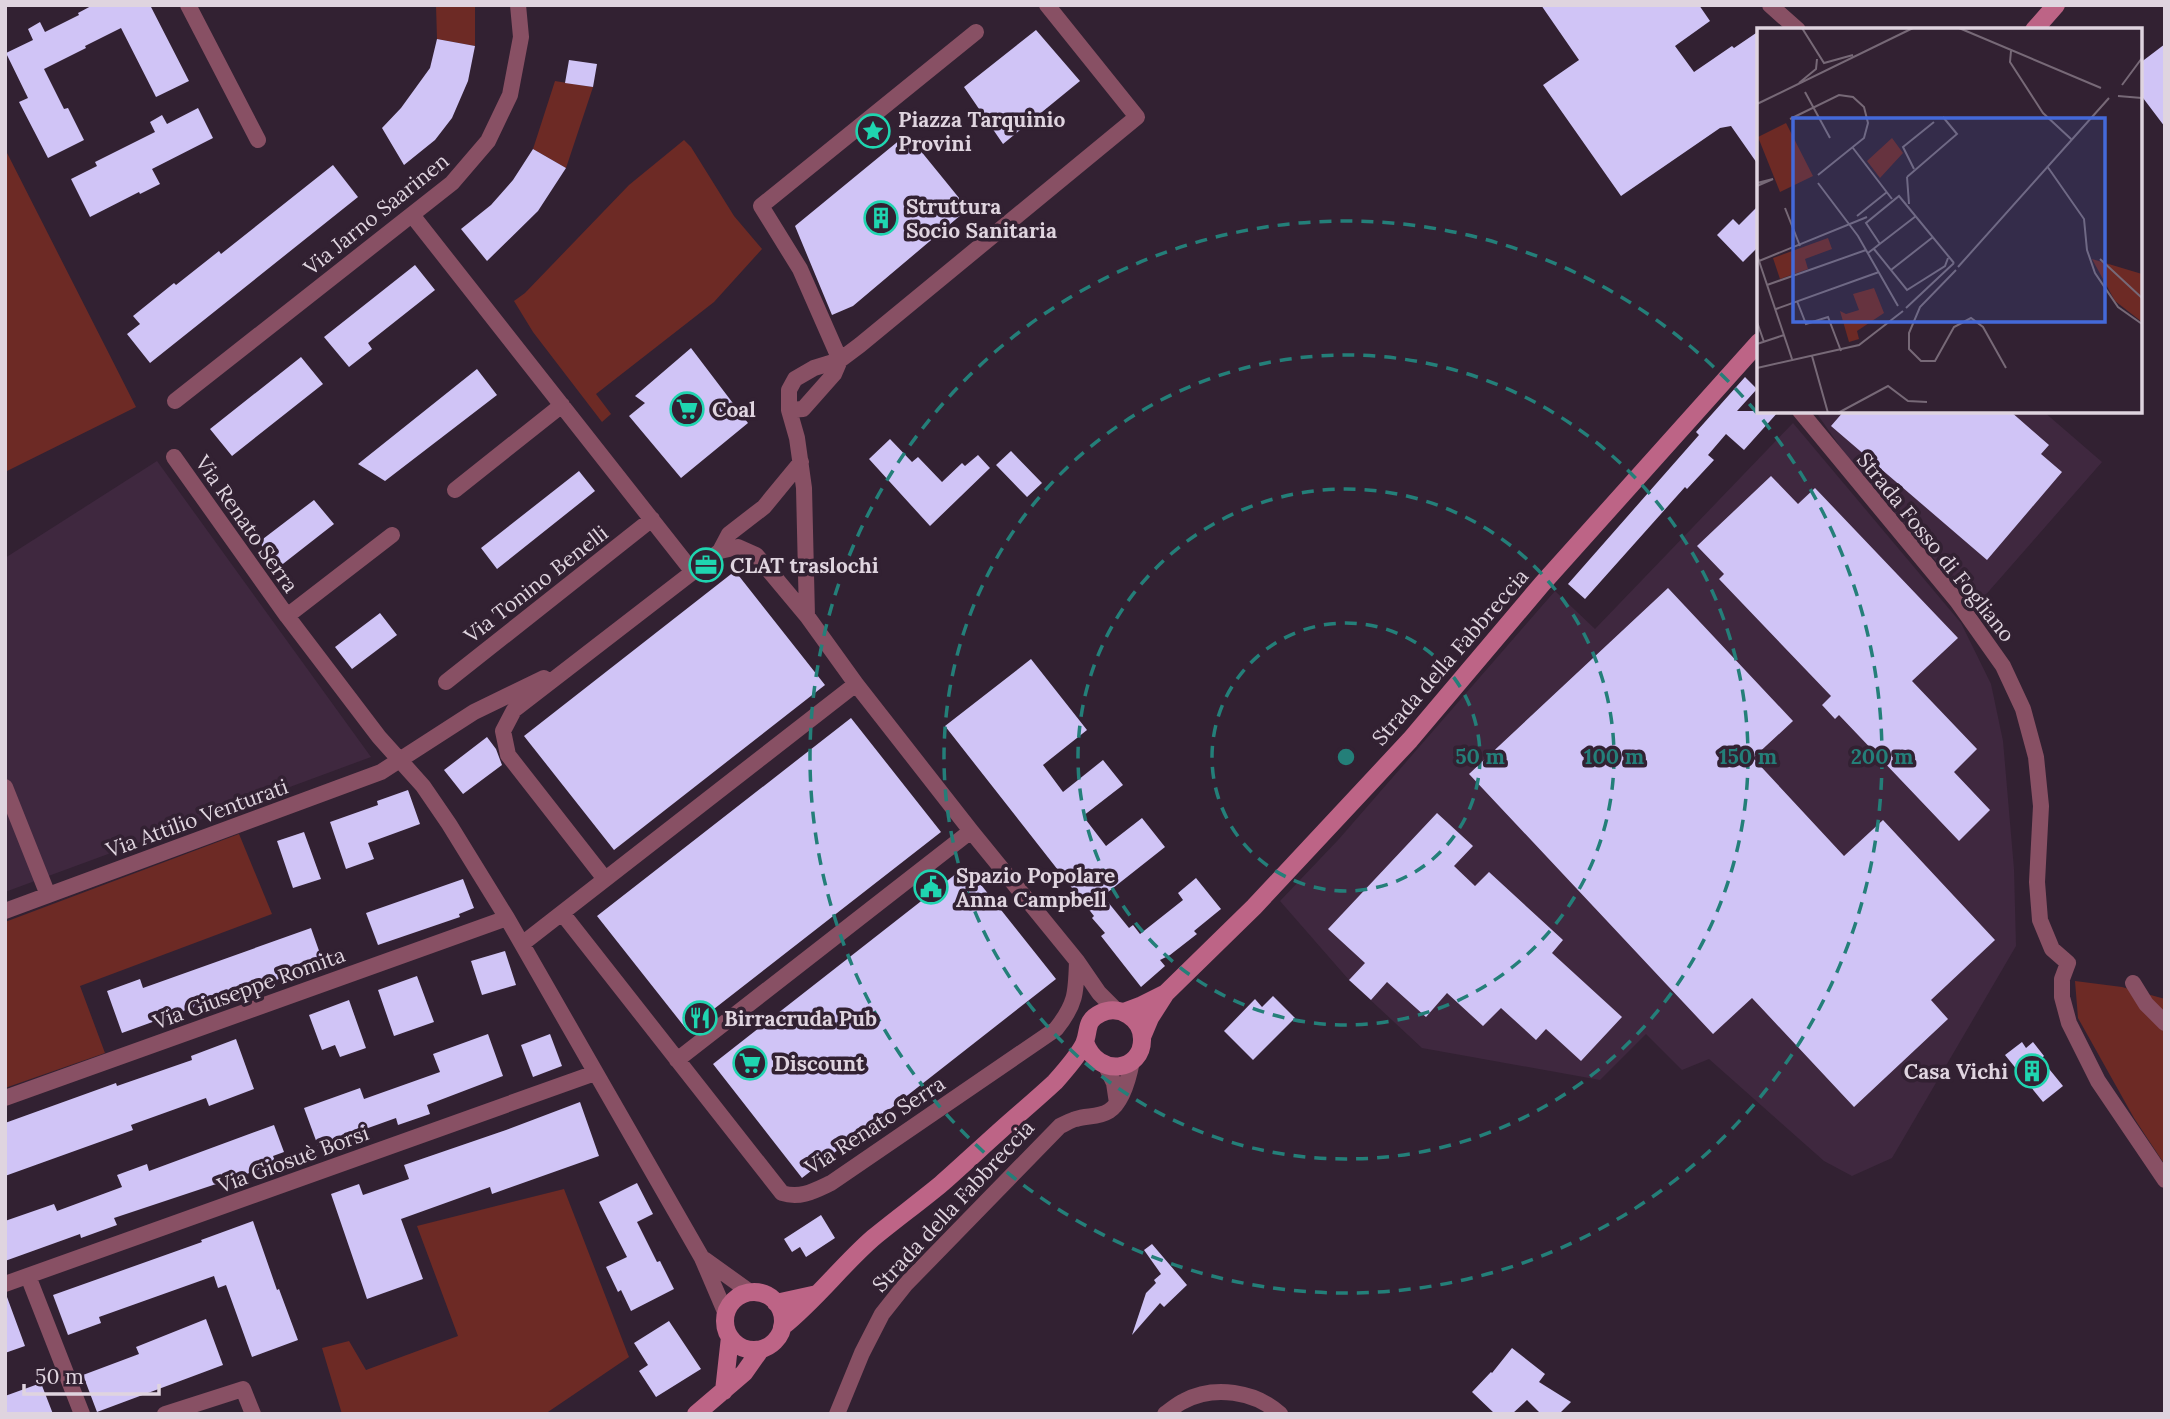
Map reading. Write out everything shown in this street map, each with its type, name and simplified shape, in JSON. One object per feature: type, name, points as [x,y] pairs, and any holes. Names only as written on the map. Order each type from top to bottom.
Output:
[{"type":"street","points":[[188,5],[258,139]]},
{"type":"street","name":"Via Jarno Saarinen","points":[[175,401],[452,183],[488,141],[510,95],[521,37],[518,5]]},
{"type":"street","points":[[807,617],[804,488],[789,410],[789,390],[796,379],[814,368],[840,360],[860,345],[1137,117],[1047,5]]},
{"type":"street","points":[[1770,5],[1796,28]]},
{"type":"street","points":[[2036,28],[2056,5]]},
{"type":"street","points":[[789,410],[803,409],[834,374],[840,360],[800,269],[761,206],[976,32]]},
{"type":"street","points":[[412,215],[693,572]]},
{"type":"street","name":"Strada della Fabbreccia","points":[[1056,1080],[1102,1064],[1119,1067],[1132,1061],[1138,1054],[1150,1018],[1166,993],[1254,907],[1410,740],[1542,584],[1757,344]]},
{"type":"street","points":[[455,490],[562,405]]},
{"type":"street","name":"Strada Fosso di Fogliano","points":[[1802,413],[1957,601],[2003,666],[2023,709],[2036,757],[2041,806],[2037,882],[2040,920],[2052,948],[2068,963],[2062,979],[2062,997],[2069,1024],[2098,1081],[2165,1181]]},
{"type":"street","name":"Via Renato Serra","points":[[174,457],[287,617],[379,737],[423,786],[450,824],[702,1258],[726,1314]]},
{"type":"street","points":[[605,879],[508,755],[503,731],[514,710],[720,551],[729,534],[764,507],[801,462]]},
{"type":"street","name":"Via Tonino Benelli","points":[[446,682],[652,520]]},
{"type":"street","name":"Via Renato Serra","points":[[287,617],[392,535]]},
{"type":"street","points":[[720,551],[738,547],[756,555],[807,617],[971,831],[1077,961],[1099,993],[1137,1022],[1142,1037]]},
{"type":"street","points":[[401,760],[474,712],[575,663]]},
{"type":"street","points":[[522,944],[856,684]]},
{"type":"street","name":"Via Attilio Venturati","points":[[5,911],[382,772],[401,760]]},
{"type":"street","points":[[5,786],[48,895]]},
{"type":"street","points":[[677,1060],[971,831]]},
{"type":"street","name":"Via Renato Serra","points":[[562,913],[782,1193],[792,1196],[807,1194],[831,1183],[1056,1029],[1070,1011],[1076,990],[1077,961]]},
{"type":"street","name":"Via Giuseppe Romita","points":[[5,1098],[507,918]]},
{"type":"street","points":[[2133,983],[2146,1004],[2165,1023]]},
{"type":"street","name":"Strada della Fabbreccia","points":[[782,1327],[805,1309],[871,1240],[939,1185],[1056,1080],[1085,1042],[1086,1030],[1093,1018],[1103,1012],[1140,1006],[1166,993]]},
{"type":"street","points":[[1085,1042],[1089,1053],[1102,1064],[1114,1083],[1116,1103]]},
{"type":"street","name":"Strada della Fabbreccia","points":[[837,1414],[862,1353],[882,1314],[905,1285],[1060,1126],[1076,1118],[1109,1111],[1128,1079],[1132,1061]]},
{"type":"street","name":"Via Giosuè Borsi","points":[[5,1284],[595,1073]]},
{"type":"street","name":"Via Renato Serra","points":[[702,1258],[750,1292]]},
{"type":"street","points":[[28,1276],[82,1414]]},
{"type":"street","points":[[724,1391],[730,1337],[725,1322],[734,1299],[750,1292],[760,1292],[776,1303],[783,1318],[775,1341],[761,1349],[752,1350],[744,1348],[730,1337]]},
{"type":"street","points":[[776,1303],[817,1294]]},
{"type":"street","points":[[696,1414],[744,1373],[761,1349]]},
{"type":"street","points":[[165,1414],[243,1389],[253,1414]]},
{"type":"street","points":[[1165,1414],[1185,1401],[1212,1392],[1239,1393],[1270,1405],[1280,1414]]},
{"type":"shaded area","points":[[436,5],[475,5],[475,46],[437,39]]},
{"type":"shaded area","points":[[555,81],[593,87],[566,168],[533,149]]},
{"type":"shaded area","points":[[684,140],[734,216],[762,249],[714,302],[596,394],[611,414],[602,422],[533,332],[514,301],[525,293],[629,185]]},
{"type":"shaded area","points":[[5,149],[136,407],[5,472]]},
{"type":"shaded area","points":[[1816,413],[2045,413],[2102,462],[1975,607],[1848,458]]},
{"type":"shaded area","points":[[1793,423],[1961,623],[1991,684],[2003,741],[2014,869],[2016,946],[1892,1158],[1852,1176],[1824,1161],[1709,1059],[1682,1070],[1646,1034],[1600,1080],[1422,1048],[1349,980],[1280,901],[1339,839],[1555,591],[1595,629]]},
{"type":"shaded area","points":[[157,461],[371,757],[5,892],[5,558]]},
{"type":"shaded area","points":[[239,834],[272,914],[80,986],[105,1053],[5,1088],[5,922]]},
{"type":"shaded area","points":[[2075,981],[2122,987],[2165,999],[2165,1165],[2134,1118],[2078,1018]]},
{"type":"shaded area","points":[[564,1189],[629,1357],[545,1414],[342,1414],[322,1348],[349,1341],[366,1370],[458,1336],[417,1226]]},
{"type":"building","points":[[93,5],[150,5],[189,81],[156,97],[121,28],[85,46],[86,48],[44,69],[64,109],[68,108],[84,140],[48,158],[19,102],[28,98],[6,53],[33,40],[28,29],[40,22],[45,32]]},
{"type":"building","points":[[1541,5],[1699,5],[1710,21],[1675,46],[1694,72],[1757,32],[1757,163],[1731,126],[1720,128],[1621,196],[1543,85],[1579,60]]},
{"type":"building","points":[[1036,30],[1080,81],[1003,144],[964,87]]},
{"type":"building","points":[[437,39],[475,46],[468,81],[452,118],[435,140],[404,165],[382,128],[401,108],[430,68]]},
{"type":"building","points":[[2165,44],[2165,127],[2142,97],[2142,61]]},
{"type":"building","points":[[569,60],[597,64],[593,87],[565,83]]},
{"type":"building","points":[[198,108],[213,138],[152,169],[160,184],[90,217],[71,179],[97,166],[95,162],[155,132],[150,122],[162,115],[167,124]]},
{"type":"building","name":"Struttura Socio Sanitaria","points":[[907,134],[968,209],[853,306],[832,315],[795,226]]},
{"type":"building","points":[[533,149],[566,168],[538,211],[487,261],[461,229],[491,205],[513,180]]},
{"type":"building","points":[[333,165],[358,197],[150,363],[127,334],[140,324],[133,316],[219,251],[221,254]]},
{"type":"building","points":[[1757,207],[1757,248],[1743,262],[1717,235],[1733,219],[1739,225]]},
{"type":"building","points":[[415,265],[435,290],[368,343],[372,349],[349,367],[324,337]]},
{"type":"building","name":"Coal","points":[[691,348],[748,423],[681,478],[629,416],[645,403],[635,396]]},
{"type":"building","points":[[301,357],[323,384],[232,456],[210,429]]},
{"type":"building","points":[[477,369],[497,395],[385,481],[358,464]]},
{"type":"building","points":[[1745,377],[1757,389],[1737,411],[1777,413],[1744,450],[1726,434],[1708,455],[1714,460],[1687,489],[1685,487],[1585,599],[1568,584],[1699,435],[1696,432]]},
{"type":"building","points":[[1842,413],[2012,413],[2049,445],[2041,454],[2062,472],[1987,560],[1831,426]]},
{"type":"building","points":[[890,439],[912,462],[918,457],[942,482],[962,463],[965,466],[978,455],[990,468],[930,526],[869,459]]},
{"type":"building","points":[[1011,451],[1042,483],[1027,497],[996,465]]},
{"type":"building","points":[[579,471],[595,491],[497,569],[481,548]]},
{"type":"building","points":[[1771,476],[1798,504],[1815,488],[1958,638],[1912,681],[1977,749],[1954,772],[1990,810],[1959,841],[1839,715],[1835,719],[1822,705],[1831,696],[1719,579],[1724,574],[1697,546]]},
{"type":"building","points":[[314,500],[334,524],[279,567],[259,542]]},
{"type":"building","points":[[735,571],[825,685],[614,850],[524,736]]},
{"type":"building","points":[[1668,588],[1793,721],[1753,758],[1844,856],[1883,820],[1995,940],[1931,1000],[1948,1019],[1854,1107],[1752,998],[1713,1034],[1469,774]]},
{"type":"building","points":[[380,613],[397,635],[352,669],[335,647]]},
{"type":"building","points":[[1031,659],[1087,730],[1043,765],[1063,792],[1103,760],[1123,785],[1083,816],[1106,846],[1142,818],[1165,847],[1103,896],[1129,928],[1133,925],[1140,934],[1183,900],[1178,893],[1196,878],[1221,909],[1194,931],[1197,934],[1160,960],[1165,966],[1141,987],[1101,936],[1105,933],[1092,918],[1094,916],[945,726]]},
{"type":"building","points":[[851,718],[941,832],[687,1030],[597,916]]},
{"type":"building","points":[[487,737],[496,749],[502,765],[463,794],[444,770]]},
{"type":"building","points":[[408,790],[420,824],[368,843],[374,859],[346,869],[330,822],[378,805],[377,801]]},
{"type":"building","points":[[1437,813],[1473,846],[1454,866],[1475,886],[1489,872],[1563,940],[1552,953],[1622,1017],[1581,1061],[1546,1029],[1536,1040],[1501,1008],[1483,1026],[1447,993],[1426,1017],[1387,982],[1371,1000],[1349,980],[1365,963],[1328,929]]},
{"type":"building","points":[[304,832],[321,879],[293,888],[277,841]]},
{"type":"building","points":[[966,866],[1056,979],[802,1178],[713,1064]]},
{"type":"building","points":[[463,879],[474,908],[459,914],[460,917],[378,945],[366,913]]},
{"type":"building","points":[[311,928],[323,962],[245,992],[244,989],[122,1033],[107,991],[140,979],[143,988]]},
{"type":"building","points":[[505,951],[516,985],[482,995],[471,961]]},
{"type":"building","points":[[417,976],[434,1022],[394,1036],[378,990]]},
{"type":"building","points":[[1273,996],[1295,1018],[1253,1060],[1224,1031],[1255,999],[1262,1007]]},
{"type":"building","points":[[349,1000],[366,1048],[340,1057],[335,1045],[322,1050],[309,1015]]},
{"type":"building","points":[[488,1034],[503,1076],[427,1105],[430,1114],[398,1125],[396,1118],[318,1146],[304,1108],[360,1088],[364,1099],[440,1072],[433,1054]]},
{"type":"building","points":[[550,1034],[562,1066],[533,1077],[521,1045]]},
{"type":"building","points":[[236,1039],[254,1089],[209,1106],[206,1098],[131,1125],[133,1130],[5,1176],[5,1123],[116,1083],[117,1086],[192,1060],[191,1056]]},
{"type":"building","name":"Casa Vichi","points":[[2022,1042],[2026,1048],[2033,1042],[2044,1056],[2041,1059],[2063,1086],[2043,1102],[2005,1055]]},
{"type":"building","points":[[580,1102],[599,1156],[492,1194],[490,1187],[401,1219],[423,1279],[367,1299],[331,1194],[359,1184],[363,1195],[409,1179],[404,1165]]},
{"type":"building","points":[[274,1125],[284,1152],[273,1156],[276,1164],[114,1218],[117,1225],[81,1238],[80,1234],[5,1261],[5,1221],[54,1204],[57,1211],[122,1187],[117,1175],[147,1164],[149,1171]]},
{"type":"building","points":[[637,1183],[653,1214],[637,1222],[674,1289],[631,1311],[606,1267],[627,1257],[599,1202]]},
{"type":"building","points":[[821,1215],[835,1238],[806,1257],[800,1247],[792,1252],[784,1239]]},
{"type":"building","points":[[253,1221],[298,1340],[252,1357],[226,1285],[218,1288],[214,1276],[99,1317],[101,1323],[68,1335],[53,1295]]},
{"type":"building","points":[[1152,1244],[1187,1285],[1164,1307],[1160,1303],[1132,1335],[1146,1293],[1161,1274],[1144,1250]]},
{"type":"building","points":[[5,1297],[25,1346],[5,1353]]},
{"type":"building","points":[[206,1319],[223,1365],[97,1412],[83,1375],[139,1354],[136,1347]]},
{"type":"building","points":[[669,1321],[701,1369],[656,1397],[639,1371],[648,1365],[634,1343]]},
{"type":"building","points":[[1512,1348],[1545,1374],[1539,1382],[1571,1402],[1559,1414],[1541,1414],[1527,1400],[1512,1414],[1495,1414],[1472,1392]]},
{"type":"building","points":[[41,1383],[53,1414],[5,1414],[5,1396]]},
{"type":"place","name":"Piazza Tarquinio Provini","points":[[873,131]]},
{"type":"place","name":"Struttura Socio Sanitaria","points":[[881,218]]},
{"type":"place","name":"Coal","points":[[687,409]]},
{"type":"place","name":"CLAT traslochi","points":[[706,565]]},
{"type":"place","name":"Spazio Popolare Anna Campbell","points":[[931,887]]},
{"type":"place","name":"Birracruda Pub","points":[[700,1018]]},
{"type":"place","name":"Discount","points":[[750,1063]]},
{"type":"place","name":"Casa Vichi","points":[[2032,1071]]}]
